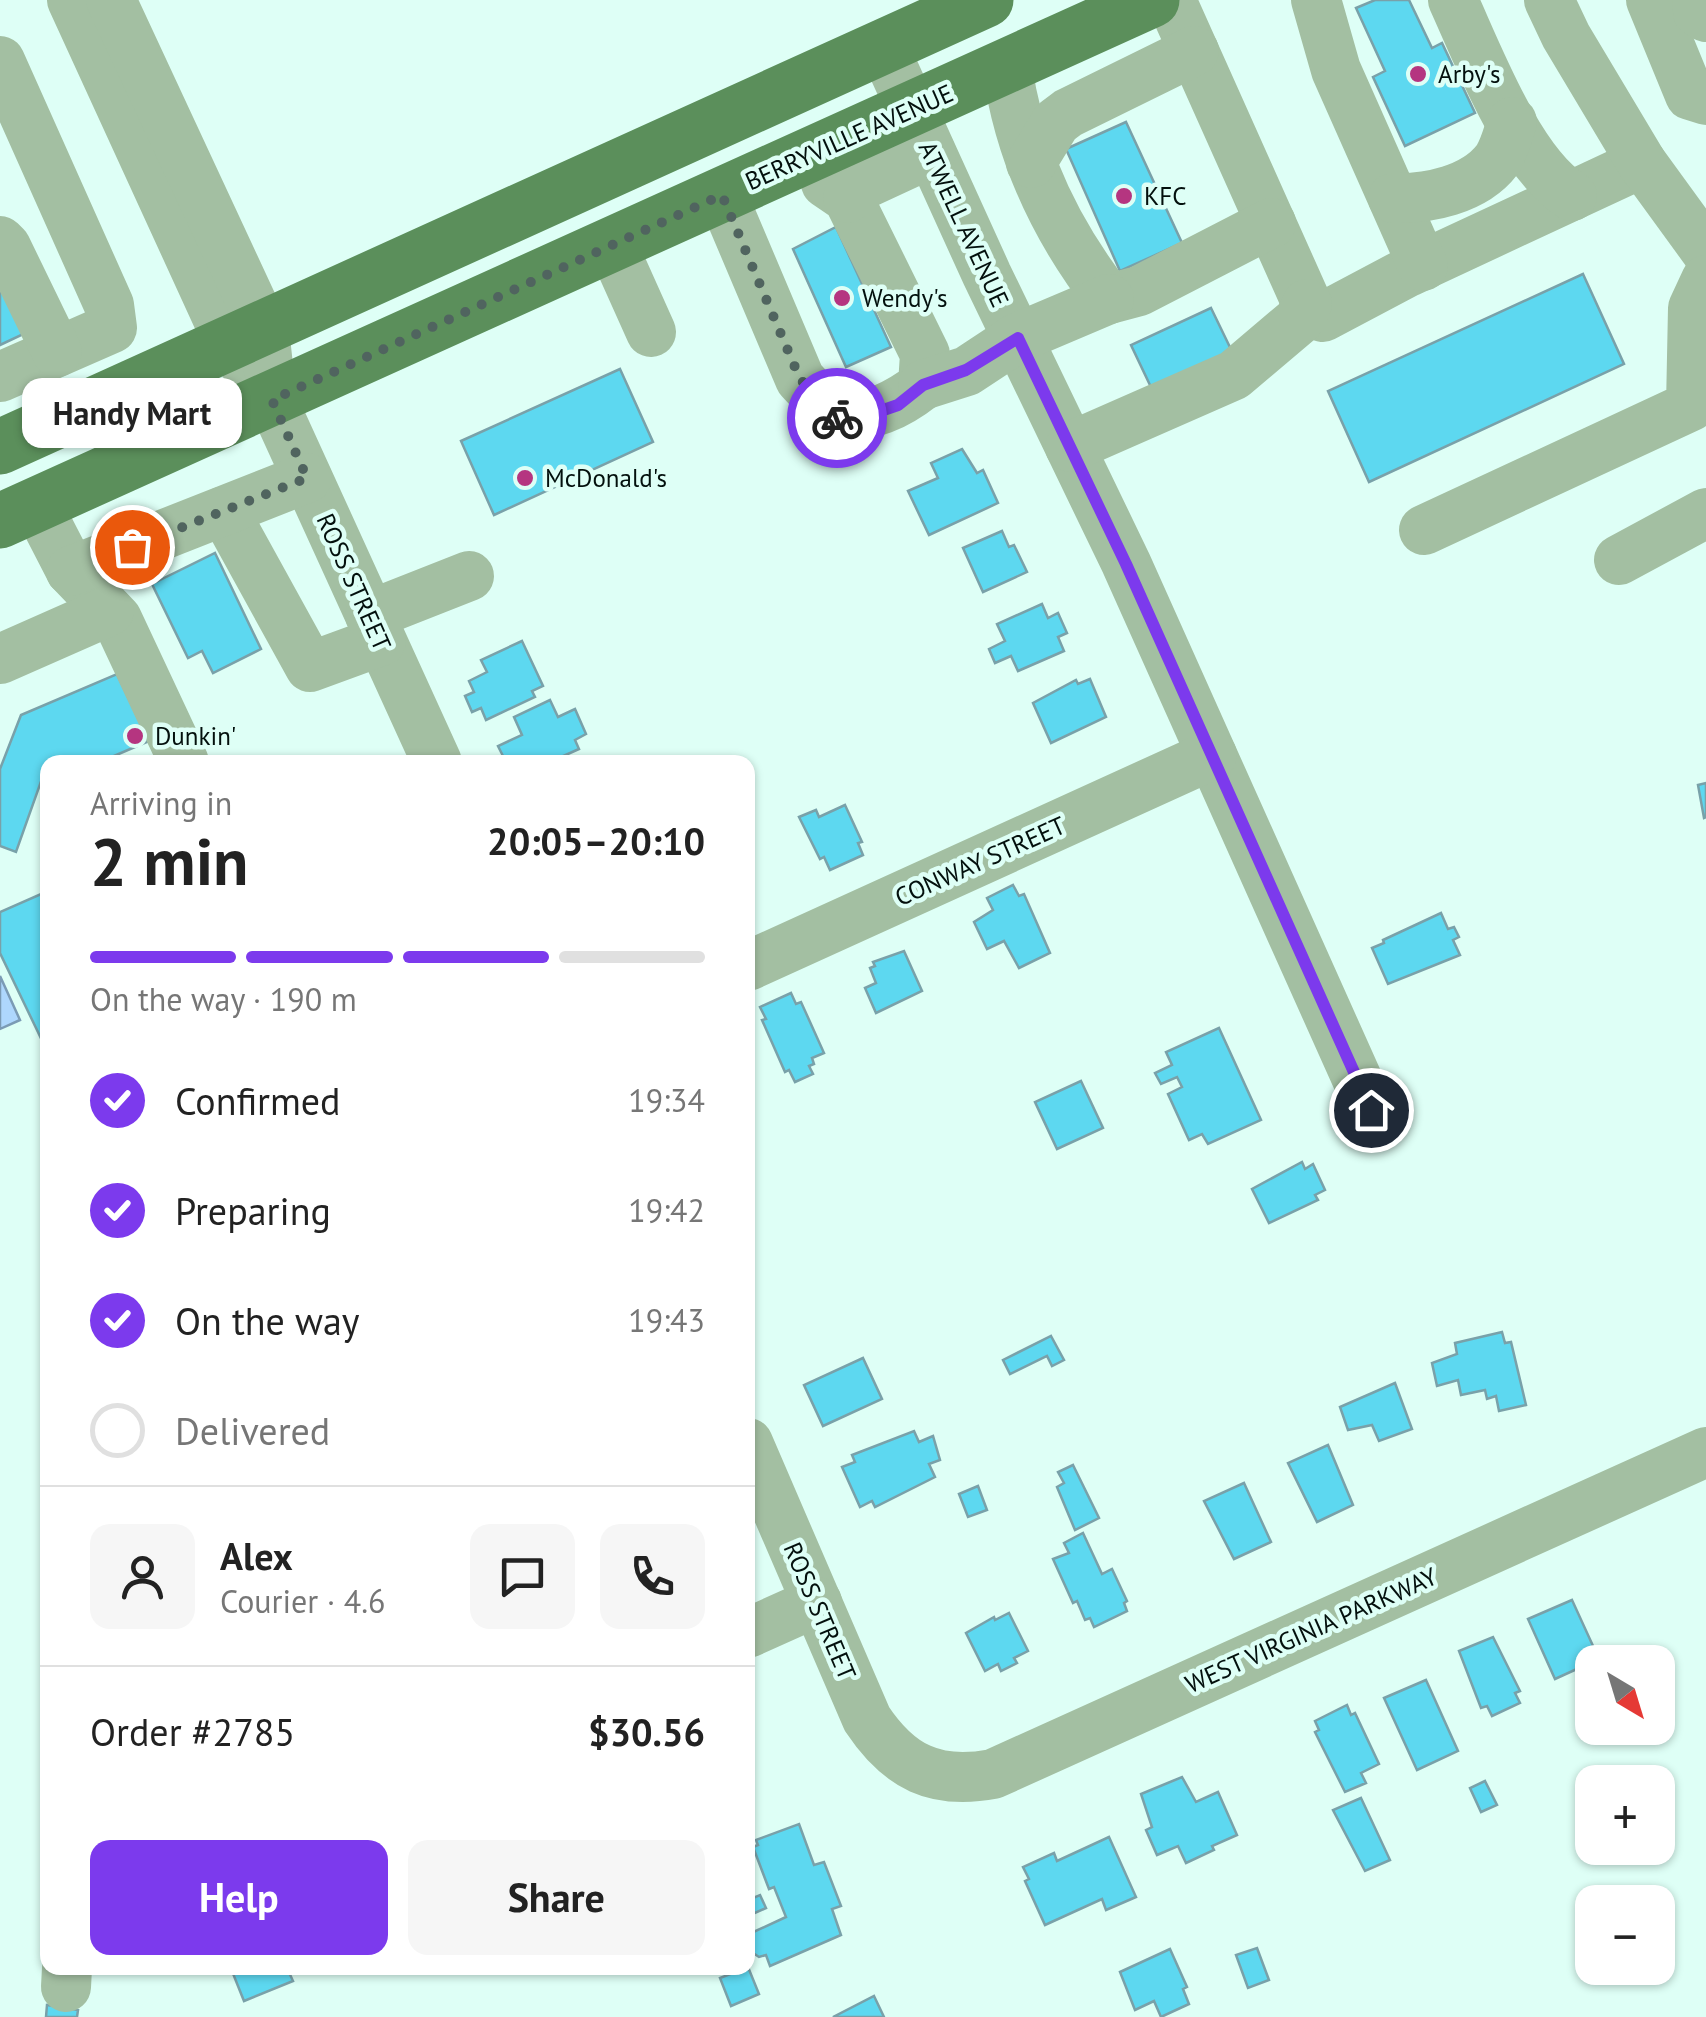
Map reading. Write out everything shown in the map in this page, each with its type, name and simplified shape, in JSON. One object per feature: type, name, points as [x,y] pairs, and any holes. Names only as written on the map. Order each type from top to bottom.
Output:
[{"type":"main road","points":[[0,448],[986,0]]},
{"type":"main road","name":"BERRYVILLE AVENUE","points":[[18,513],[816,152],[921,131],[1007,66],[1152,0]]},
{"type":"street","points":[[72,0],[247,337]]},
{"type":"street","points":[[111,0],[247,337]]},
{"type":"street","points":[[1171,0],[1307,304],[1323,317],[1642,163]]},
{"type":"street","points":[[1454,0],[1500,102],[1542,172],[1572,196]]},
{"type":"street","points":[[1549,0],[1566,36],[1642,163],[1706,252]]},
{"type":"street","points":[[1651,0],[1690,95],[1706,100]]},
{"type":"street","points":[[1697,0],[1698,12],[1706,16]]},
{"type":"street","points":[[1325,5],[1336,70],[1423,266]]},
{"type":"street","name":"ATWELL AVENUE","points":[[883,46],[1212,756],[1371,1110]]},
{"type":"street","points":[[1030,163],[1056,122],[1068,112],[1194,51]]},
{"type":"street","points":[[0,61],[108,305],[112,328],[32,363]]},
{"type":"street","points":[[1007,66],[1012,101],[1030,163],[1064,237],[1109,299]]},
{"type":"street","points":[[1393,198],[1424,199],[1460,186],[1487,169],[1499,158],[1512,122]]},
{"type":"street","points":[[848,198],[921,131]]},
{"type":"street","points":[[816,152],[826,183],[848,198],[925,354],[923,385]]},
{"type":"street","points":[[722,195],[800,379],[836,418],[866,416],[898,405],[923,385],[966,370],[1018,338],[1109,299],[1140,291],[1272,223]]},
{"type":"street","points":[[0,241],[32,363],[62,420]]},
{"type":"street","points":[[612,244],[651,332]]},
{"type":"street","points":[[1424,530],[1690,406],[1693,308],[1706,280]]},
{"type":"street","points":[[1070,447],[1234,375],[1299,320],[1307,304]]},
{"type":"street","name":"ROSS STREET","points":[[247,337],[375,628],[422,755]]},
{"type":"street","points":[[71,571],[307,478]]},
{"type":"street","points":[[224,510],[310,667],[469,576]]},
{"type":"street","points":[[18,513],[117,619],[181,755]]},
{"type":"street","points":[[1619,560],[1706,514]]},
{"type":"street","points":[[0,659],[110,611]]},
{"type":"street","name":"CONWAY STREET","points":[[755,963],[1212,756]]},
{"type":"street","name":"WEST VIRGINIA PARKWAY","points":[[912,1766],[946,1777],[993,1774],[1706,1452]]},
{"type":"street","name":"ROSS STREET","points":[[755,1459],[867,1719],[884,1744],[912,1766]]},
{"type":"street","points":[[755,1630],[817,1602]]},
{"type":"water","points":[[0,976],[20,1020],[0,1029]]},
{"type":"building","name":"Arby's","points":[[1375,0],[1409,0],[1432,48],[1442,43],[1475,113],[1405,146],[1373,77],[1385,71],[1356,8]]},
{"type":"building","name":"KFC","points":[[1126,122],[1182,243],[1120,271],[1066,149]]},
{"type":"building","name":"Wendy's","points":[[836,227],[891,347],[846,367],[793,249]]},
{"type":"building","points":[[0,266],[30,331],[0,345]]},
{"type":"building","points":[[1583,274],[1624,364],[1369,482],[1328,391]]},
{"type":"building","points":[[1211,308],[1239,366],[1159,404],[1131,345]]},
{"type":"building","name":"McDonald's","points":[[620,369],[653,442],[494,515],[461,441]]},
{"type":"building","points":[[962,449],[977,473],[983,470],[998,503],[929,535],[908,491],[938,478],[931,463]]},
{"type":"building","points":[[1002,531],[1027,572],[983,592],[963,548]]},
{"type":"building","points":[[215,553],[261,649],[213,673],[202,651],[188,658],[152,584]]},
{"type":"building","points":[[1042,604],[1048,618],[1058,613],[1067,633],[1058,637],[1064,651],[1018,671],[1011,656],[995,663],[989,649],[1005,641],[997,624]]},
{"type":"building","points":[[522,641],[543,686],[532,691],[535,697],[486,720],[481,708],[472,712],[465,696],[474,692],[469,681],[487,672],[481,660]]},
{"type":"building","points":[[117,674],[149,741],[116,755],[40,755],[40,784],[16,852],[0,846],[0,769],[21,715]]},
{"type":"building","points":[[1090,679],[1106,717],[1051,743],[1033,703],[1076,680],[1078,684]]},
{"type":"building","points":[[550,700],[558,717],[575,709],[586,734],[575,740],[579,749],[566,755],[502,755],[498,746],[522,735],[514,717]]},
{"type":"building","points":[[1706,783],[1706,817],[1704,818],[1698,785]]},
{"type":"building","points":[[845,805],[862,842],[858,843],[863,855],[830,870],[824,857],[820,859],[799,817],[816,810],[819,817]]},
{"type":"building","points":[[1013,885],[1019,896],[1024,894],[1050,953],[1019,968],[1004,941],[987,949],[974,922],[993,910],[987,898]]},
{"type":"building","points":[[40,894],[40,1036],[0,953],[0,912]]},
{"type":"building","points":[[1441,913],[1448,929],[1454,927],[1459,937],[1453,940],[1460,955],[1388,984],[1372,948]]},
{"type":"building","points":[[904,951],[922,991],[876,1013],[865,988],[876,983],[870,968],[875,966],[873,962]]},
{"type":"building","points":[[791,993],[796,1004],[801,1002],[824,1053],[812,1058],[814,1064],[809,1066],[813,1074],[795,1082],[789,1070],[785,1072],[760,1007]]},
{"type":"building","points":[[1219,1028],[1261,1120],[1208,1144],[1202,1134],[1189,1140],[1168,1094],[1182,1087],[1177,1077],[1161,1084],[1155,1073],[1172,1065],[1166,1052]]},
{"type":"building","points":[[1081,1081],[1103,1128],[1057,1149],[1035,1102]]},
{"type":"building","points":[[1302,1162],[1305,1169],[1313,1164],[1325,1190],[1315,1195],[1318,1200],[1269,1223],[1252,1189]]},
{"type":"building","points":[[1502,1332],[1505,1343],[1511,1342],[1526,1405],[1499,1411],[1496,1396],[1487,1399],[1485,1390],[1461,1395],[1458,1380],[1437,1386],[1432,1363],[1457,1354],[1455,1343]]},
{"type":"building","points":[[1051,1336],[1064,1360],[1052,1366],[1047,1356],[1010,1374],[1003,1360]]},
{"type":"building","points":[[863,1358],[882,1399],[823,1426],[804,1385]]},
{"type":"building","points":[[1395,1383],[1412,1429],[1379,1441],[1372,1425],[1348,1430],[1340,1407]]},
{"type":"building","points":[[914,1431],[919,1442],[933,1436],[940,1460],[929,1464],[935,1477],[875,1507],[872,1501],[860,1507],[842,1467],[855,1462],[852,1455]]},
{"type":"building","points":[[1328,1445],[1353,1505],[1317,1522],[1288,1463]]},
{"type":"building","points":[[1073,1465],[1099,1518],[1075,1530],[1057,1487],[1064,1483],[1058,1472]]},
{"type":"building","points":[[1244,1483],[1271,1542],[1234,1559],[1204,1501]]},
{"type":"building","points":[[978,1486],[987,1510],[968,1517],[959,1494]]},
{"type":"building","points":[[1083,1533],[1102,1574],[1112,1569],[1127,1601],[1127,1611],[1094,1627],[1090,1618],[1085,1620],[1077,1601],[1073,1603],[1053,1559],[1069,1553],[1064,1543]]},
{"type":"building","points":[[1572,1600],[1593,1645],[1575,1645],[1575,1670],[1555,1679],[1528,1619]]},
{"type":"building","points":[[1009,1613],[1028,1651],[1014,1658],[1017,1663],[1001,1671],[998,1664],[985,1671],[966,1633]]},
{"type":"building","points":[[1493,1637],[1520,1691],[1515,1693],[1520,1703],[1492,1716],[1487,1706],[1481,1708],[1459,1651]]},
{"type":"building","points":[[1426,1680],[1458,1751],[1417,1770],[1384,1698]]},
{"type":"building","points":[[1347,1705],[1351,1715],[1355,1713],[1379,1764],[1361,1773],[1366,1783],[1345,1792],[1315,1732],[1319,1730],[1315,1721]]},
{"type":"building","points":[[1182,1777],[1196,1802],[1218,1792],[1237,1835],[1186,1863],[1178,1846],[1157,1855],[1146,1830],[1152,1827],[1141,1794]]},
{"type":"building","points":[[1485,1781],[1497,1805],[1481,1812],[1470,1788]]},
{"type":"building","points":[[1361,1798],[1390,1860],[1365,1871],[1333,1810]]},
{"type":"building","points":[[799,1824],[814,1865],[824,1862],[841,1906],[832,1909],[841,1935],[770,1966],[766,1955],[755,1954],[755,1931],[786,1917],[774,1887],[769,1889],[755,1852],[756,1840]]},
{"type":"building","points":[[1109,1837],[1136,1897],[1106,1910],[1102,1899],[1045,1925],[1025,1881],[1029,1879],[1023,1867],[1054,1853],[1057,1861]]},
{"type":"building","points":[[760,1895],[766,1908],[755,1913],[755,1897]]},
{"type":"building","points":[[1257,1948],[1269,1980],[1248,1988],[1236,1955]]},
{"type":"building","points":[[1170,1949],[1187,1987],[1183,1989],[1189,2004],[1161,2017],[1154,2001],[1135,2010],[1120,1972]]},
{"type":"building","points":[[234,1975],[290,1975],[293,1981],[244,2001]]},
{"type":"building","points":[[751,1975],[759,1994],[731,2006],[720,1978]]},
{"type":"building","points":[[874,1996],[884,2017],[833,2017]]},
{"type":"building","points":[[47,2005],[78,2010],[77,2017],[46,2017]]},
{"type":"way so far","points":[[132,547],[307,478],[272,400],[722,195],[800,379],[837,418]]},
{"type":"place","name":"Arby's","points":[[1418,74]]},
{"type":"place","name":"KFC","points":[[1124,196]]},
{"type":"place","name":"Wendy's","points":[[842,298]]},
{"type":"place","name":"McDonald's","points":[[525,478]]},
{"type":"place","name":"Handy Mart","points":[[132,547]]},
{"type":"place","name":"Dunkin'","points":[[135,736]]},
{"type":"route","points":[[837,418],[866,416],[898,405],[923,385],[966,370],[1018,338],[1126,564],[1371,1110]]}]
